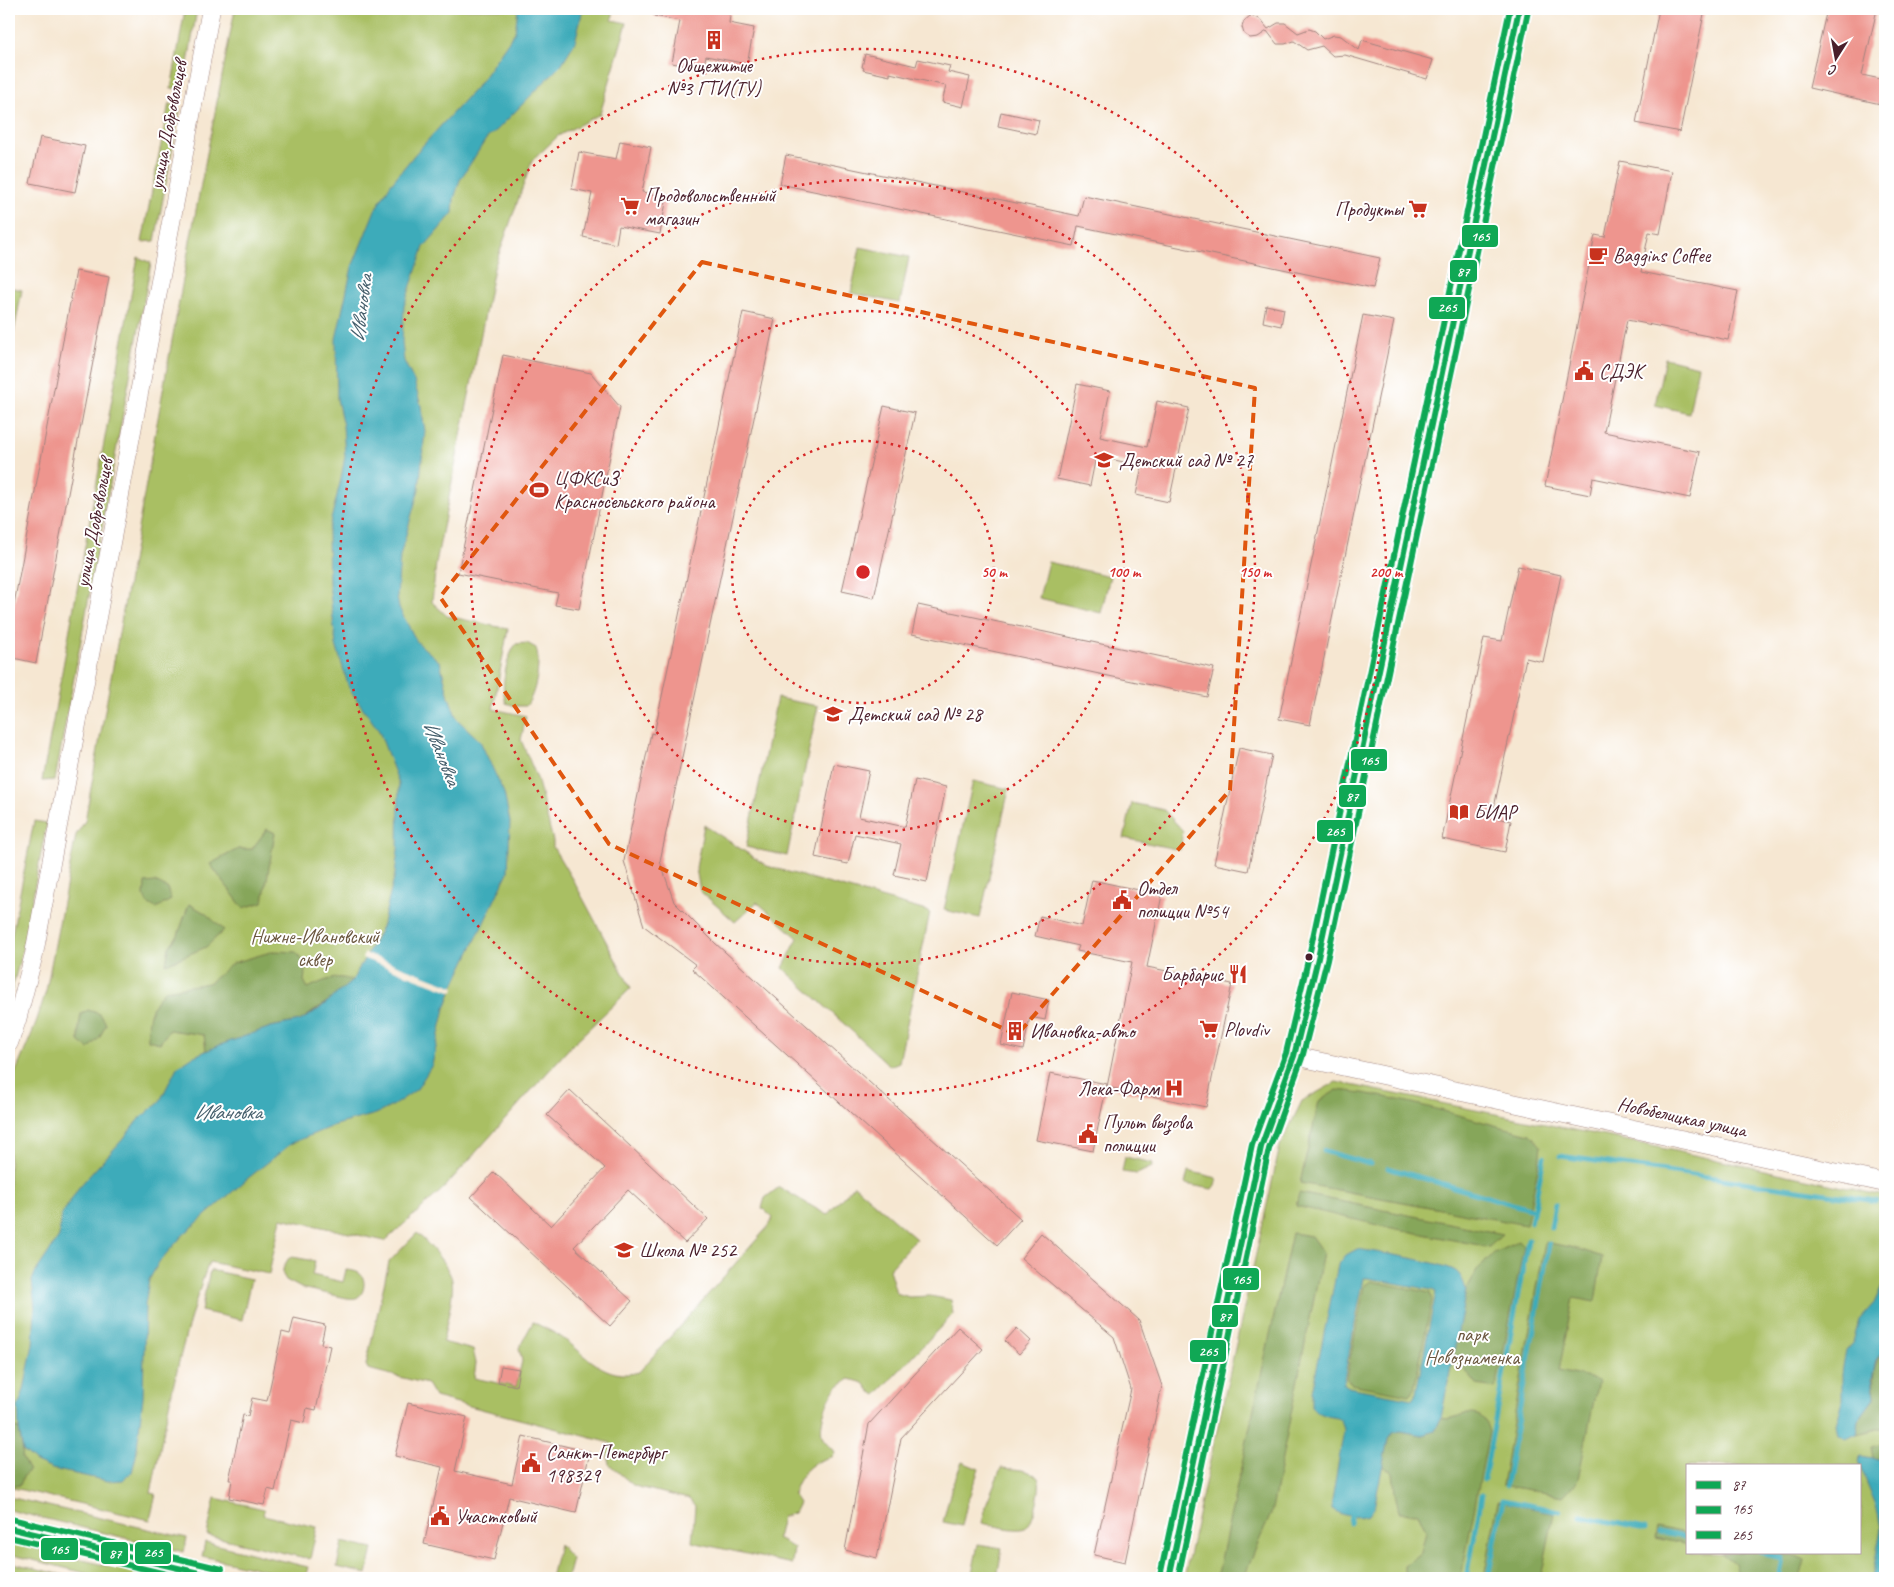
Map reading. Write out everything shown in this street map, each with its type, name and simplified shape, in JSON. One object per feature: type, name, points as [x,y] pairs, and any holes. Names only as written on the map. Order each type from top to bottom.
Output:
[{"type":"street","name":"улица Добровольцев","points":[[9,1043],[34,954],[211,9]]},
{"type":"street","points":[[1169,1578],[1261,1147],[1294,1056],[1320,949],[1519,9]]},
{"type":"street","name":"Новобелицкая улица","points":[[1294,1056],[1885,1183]]},
{"type":"street","points":[[9,1528],[220,1578]]},
{"type":"highlighted area","points":[[702,262],[1255,388],[1230,790],[1017,1035],[609,844],[440,597]]},
{"type":"green space","points":[[185,9],[197,9],[184,87],[171,89]]},
{"type":"green space","name":"Нижне-Ивановский сквер","points":[[235,9],[614,9],[612,20],[627,23],[600,114],[558,136],[532,161],[494,268],[436,563],[432,602],[447,616],[508,629],[493,709],[526,716],[521,740],[537,778],[553,847],[578,889],[631,988],[572,1045],[443,1189],[385,1241],[281,1218],[269,1274],[209,1262],[190,1319],[176,1376],[151,1493],[156,1494],[150,1520],[9,1487],[9,1088],[35,1026],[46,991],[76,835],[85,821],[190,241]]},
{"type":"green space","points":[[169,103],[180,109],[155,241],[142,242]]},
{"type":"green space","points":[[860,247],[909,257],[900,303],[851,293]]},
{"type":"green space","points":[[138,257],[151,263],[55,780],[42,781]]},
{"type":"green space","points":[[9,287],[22,290],[14,332],[9,331]]},
{"type":"green space","points":[[1665,358],[1698,366],[1689,413],[1655,405]]},
{"type":"green space","points":[[1048,562],[1110,576],[1101,613],[1039,598]]},
{"type":"green space","points":[[527,643],[536,648],[538,662],[537,678],[530,701],[526,706],[515,706],[506,703],[504,696],[505,672],[509,657],[516,644]]},
{"type":"green space","points":[[777,698],[818,706],[787,856],[746,847]]},
{"type":"green space","points":[[973,781],[1009,789],[980,918],[944,910]]},
{"type":"green space","points":[[1132,803],[1164,810],[1183,831],[1180,850],[1124,838]]},
{"type":"green space","points":[[34,821],[47,823],[22,952],[9,1000],[9,949]]},
{"type":"green space","points":[[704,825],[767,866],[930,912],[899,1062],[890,1066],[783,968],[798,938],[757,902],[735,922],[700,891],[696,868]]},
{"type":"green space","points":[[267,829],[275,833],[263,902],[243,908],[210,864],[238,849],[252,849]]},
{"type":"green space","points":[[155,882],[167,888],[171,900],[156,908],[147,903],[144,896],[145,883]]},
{"type":"green space","points":[[189,904],[205,913],[224,930],[206,947],[166,964],[169,947],[178,935]]},
{"type":"green space","points":[[274,951],[296,952],[306,964],[304,981],[308,988],[335,978],[352,981],[334,997],[300,1021],[271,1027],[206,1051],[204,1035],[169,1030],[160,1043],[148,1040],[150,1013],[165,990],[209,983],[233,963]]},
{"type":"green space","points":[[88,1010],[100,1014],[106,1024],[100,1037],[89,1049],[79,1041],[81,1014]]},
{"type":"green space","name":"парк Новознаменка","points":[[1336,1082],[1610,1137],[1885,1196],[1885,1578],[1184,1578],[1280,1146],[1302,1101]]},
{"type":"green space","points":[[1337,1090],[1386,1097],[1530,1134],[1541,1146],[1526,1225],[1300,1183],[1319,1101]]},
{"type":"green space","points":[[1125,1157],[1153,1163],[1152,1167],[1137,1174],[1122,1172]]},
{"type":"green space","points":[[1188,1171],[1217,1178],[1215,1185],[1212,1189],[1185,1184]]},
{"type":"green space","points":[[854,1185],[916,1239],[889,1269],[896,1293],[909,1297],[930,1296],[951,1300],[953,1314],[876,1395],[864,1383],[850,1379],[840,1385],[830,1398],[821,1428],[824,1440],[835,1452],[832,1457],[812,1465],[802,1475],[793,1494],[799,1503],[794,1513],[782,1517],[777,1539],[794,1548],[792,1564],[692,1542],[695,1506],[689,1499],[634,1486],[609,1464],[607,1450],[611,1443],[435,1397],[427,1384],[368,1369],[366,1365],[389,1262],[417,1233],[443,1262],[452,1280],[451,1301],[443,1342],[473,1350],[476,1363],[474,1378],[516,1387],[522,1361],[519,1348],[533,1322],[561,1337],[606,1370],[627,1374],[639,1372],[766,1229],[773,1218],[762,1208],[765,1198],[779,1187],[827,1215]]},
{"type":"green space","points":[[1299,1193],[1503,1234],[1489,1247],[1387,1227],[1296,1206]]},
{"type":"green space","points":[[1292,1233],[1311,1236],[1323,1253],[1271,1514],[1244,1578],[1217,1578]]},
{"type":"green space","points":[[1519,1241],[1524,1246],[1498,1379],[1495,1388],[1477,1385],[1453,1355],[1466,1290],[1478,1269],[1494,1253]]},
{"type":"green space","points":[[1545,1242],[1579,1249],[1602,1257],[1595,1302],[1573,1298],[1559,1371],[1598,1380],[1578,1480],[1563,1496],[1502,1485]]},
{"type":"green space","points":[[292,1257],[315,1261],[312,1275],[343,1282],[346,1270],[359,1273],[362,1275],[364,1282],[361,1294],[356,1298],[347,1298],[301,1288],[286,1280],[283,1275],[283,1269],[288,1259]]},
{"type":"green space","points":[[210,1270],[251,1279],[242,1320],[201,1311]]},
{"type":"green space","points":[[1371,1281],[1430,1293],[1432,1300],[1414,1389],[1410,1395],[1351,1384],[1346,1378],[1365,1285]]},
{"type":"green space","points":[[1885,1348],[1885,1427],[1857,1434],[1859,1419],[1875,1397],[1873,1382],[1875,1365]]},
{"type":"green space","points":[[9,1401],[13,1408],[11,1425],[19,1429],[23,1451],[22,1458],[29,1471],[24,1475],[20,1485],[13,1486],[9,1483]]},
{"type":"green space","points":[[1465,1414],[1482,1417],[1486,1422],[1489,1432],[1461,1578],[1404,1578],[1404,1566],[1421,1553],[1426,1530],[1418,1513],[1399,1512],[1393,1472],[1382,1466],[1388,1439],[1393,1432],[1401,1431],[1423,1435],[1435,1431],[1441,1418],[1448,1419]]},
{"type":"green space","points":[[1885,1443],[1885,1463],[1873,1458],[1871,1446]]},
{"type":"green space","points":[[962,1462],[979,1469],[967,1503],[962,1526],[943,1522],[952,1486]]},
{"type":"green space","points":[[1001,1468],[1026,1471],[1038,1478],[1039,1488],[1036,1504],[1031,1520],[1025,1528],[1010,1529],[982,1523],[987,1502]]},
{"type":"green space","points":[[9,1497],[187,1538],[184,1552],[9,1510]]},
{"type":"green space","points":[[215,1498],[264,1509],[263,1515],[317,1527],[310,1559],[207,1535]]},
{"type":"green space","points":[[1498,1501],[1554,1513],[1541,1578],[1484,1578]]},
{"type":"green space","points":[[1657,1527],[1686,1534],[1686,1545],[1655,1538]]},
{"type":"green space","points":[[9,1542],[157,1578],[105,1578],[9,1554]]},
{"type":"green space","points":[[205,1542],[308,1567],[305,1578],[202,1556]]},
{"type":"green space","points":[[342,1542],[373,1549],[367,1574],[337,1567]]},
{"type":"green space","points":[[559,1544],[572,1559],[567,1578],[551,1578]]},
{"type":"green space","points":[[978,1544],[1002,1548],[997,1578],[974,1578],[972,1574]]},
{"type":"green space","points":[[1722,1554],[1782,1554],[1805,1559],[1800,1578],[1738,1578],[1734,1563]]},
{"type":"green space","points":[[9,1562],[75,1578],[9,1578]]},
{"type":"water","name":"Ивановка","points":[[518,9],[583,9],[575,42],[561,65],[486,139],[460,180],[454,199],[453,213],[424,247],[404,306],[402,342],[404,361],[414,381],[425,431],[419,489],[400,556],[397,597],[399,608],[417,642],[440,662],[457,719],[480,741],[504,793],[510,822],[508,872],[453,987],[445,1008],[432,1065],[417,1089],[394,1105],[376,1114],[335,1125],[292,1143],[247,1179],[183,1235],[159,1262],[149,1280],[145,1305],[143,1397],[136,1456],[132,1472],[123,1480],[108,1481],[52,1469],[36,1462],[23,1451],[18,1407],[24,1390],[33,1344],[35,1308],[32,1281],[35,1273],[59,1237],[61,1216],[79,1187],[137,1121],[160,1101],[177,1067],[192,1057],[220,1045],[271,1027],[300,1021],[319,1009],[352,981],[382,927],[395,874],[398,850],[399,784],[379,731],[349,688],[336,645],[329,583],[328,532],[345,456],[343,426],[337,399],[336,339],[352,267],[375,210],[390,185],[415,154],[479,84],[515,32]]},
{"type":"water","points":[[1357,1249],[1409,1258],[1450,1268],[1457,1272],[1463,1280],[1466,1290],[1441,1418],[1435,1431],[1423,1435],[1401,1431],[1393,1433],[1388,1439],[1374,1508],[1369,1515],[1359,1517],[1345,1515],[1332,1509],[1344,1430],[1341,1421],[1326,1416],[1312,1406],[1312,1392],[1338,1265],[1346,1255]],"holes":[[[1364,1278],[1436,1292],[1416,1393],[1412,1399],[1348,1387],[1343,1384]]]},
{"type":"water","points":[[1885,1280],[1885,1348],[1876,1360],[1872,1378],[1875,1397],[1859,1419],[1857,1434],[1845,1439],[1838,1434],[1836,1424],[1842,1405],[1842,1372],[1846,1350],[1853,1342],[1859,1320],[1875,1302]]},
{"type":"water","points":[[1861,1456],[1885,1463],[1885,1578],[1872,1578],[1881,1528],[1876,1505],[1862,1471],[1862,1464],[1859,1464],[1858,1461]]},
{"type":"pier","points":[[365,953],[455,987],[453,992],[362,958]]},
{"type":"building","name":"Общежитие №3 ГТИ(ТУ)","points":[[654,9],[731,9],[729,23],[754,28],[747,64],[706,56],[703,69],[672,63],[680,21],[654,16]]},
{"type":"building","points":[[1659,9],[1705,9],[1680,132],[1636,123]]},
{"type":"building","points":[[1827,9],[1877,9],[1862,75],[1885,80],[1885,105],[1809,88]]},
{"type":"building","points":[[1250,16],[1260,19],[1268,29],[1278,23],[1285,23],[1298,33],[1309,29],[1315,31],[1323,39],[1334,35],[1341,36],[1359,50],[1362,40],[1433,60],[1427,79],[1345,55],[1333,56],[1322,46],[1307,50],[1294,41],[1277,44],[1267,31],[1258,37],[1250,38],[1244,34],[1242,27],[1244,21]]},
{"type":"building","points":[[865,54],[916,66],[918,59],[950,66],[948,72],[970,77],[963,107],[942,102],[946,86],[890,73],[890,76],[863,70]]},
{"type":"building","points":[[1001,112],[1039,120],[1036,134],[998,126]]},
{"type":"building","points":[[40,137],[85,146],[75,192],[30,183]]},
{"type":"building","points":[[620,141],[651,147],[642,192],[667,197],[660,234],[619,226],[616,244],[583,237],[592,193],[572,189],[579,152],[616,159]]},
{"type":"building","points":[[786,155],[1079,216],[1084,196],[1380,258],[1373,288],[1078,226],[1074,246],[780,184]]},
{"type":"building","points":[[1620,161],[1672,171],[1660,234],[1649,232],[1641,272],[1738,291],[1728,340],[1627,320],[1604,432],[1700,452],[1690,498],[1593,478],[1590,495],[1545,486],[1595,235],[1605,237]]},
{"type":"building","points":[[76,271],[109,277],[36,663],[9,657],[9,631]]},
{"type":"building","points":[[1266,305],[1284,309],[1281,326],[1263,322]]},
{"type":"building","points":[[743,312],[775,319],[660,861],[674,902],[715,943],[1021,1219],[997,1245],[692,969],[696,965],[644,926],[624,861],[651,733],[654,734]]},
{"type":"building","points":[[1363,315],[1394,321],[1310,725],[1279,719]]},
{"type":"building","name":"ЦФКСиЗ Красносельского района","points":[[503,355],[591,373],[620,407],[579,609],[555,605],[558,593],[458,573]]},
{"type":"building","points":[[1077,384],[1110,391],[1100,437],[1147,447],[1157,401],[1189,408],[1169,502],[1136,495],[1142,466],[1096,456],[1090,486],[1057,479]]},
{"type":"building","points":[[884,406],[915,413],[874,598],[842,591]]},
{"type":"building","points":[[1518,566],[1561,575],[1543,662],[1526,658],[1492,817],[1511,821],[1505,852],[1442,839],[1484,638],[1502,641]]},
{"type":"building","points":[[918,605],[1214,668],[1207,697],[912,634]]},
{"type":"building","points":[[1239,748],[1272,755],[1248,871],[1214,864]]},
{"type":"building","points":[[834,764],[869,771],[859,817],[905,827],[915,780],[946,787],[927,882],[894,875],[901,844],[855,834],[848,864],[815,857]]},
{"type":"building","points":[[1092,880],[1162,895],[1147,967],[1232,984],[1206,1107],[1107,1087],[1132,962],[1077,951],[1079,946],[1035,936],[1040,916],[1082,926]]},
{"type":"building","points":[[1012,992],[1049,1000],[1045,1020],[1030,1017],[1023,1050],[1001,1045]]},
{"type":"building","points":[[1050,1073],[1107,1084],[1093,1151],[1036,1140]]},
{"type":"building","points":[[570,1090],[708,1219],[685,1243],[628,1190],[574,1247],[632,1301],[610,1326],[471,1197],[494,1172],[551,1226],[605,1168],[547,1115]]},
{"type":"building","points":[[1041,1233],[1139,1320],[1162,1386],[1125,1562],[1094,1555],[1131,1389],[1114,1337],[1021,1258]]},
{"type":"building","points":[[294,1318],[325,1325],[321,1344],[330,1346],[316,1410],[307,1408],[304,1423],[291,1420],[275,1491],[268,1489],[264,1505],[229,1498],[232,1480],[229,1480],[243,1415],[248,1416],[252,1398],[267,1401],[282,1332],[290,1334]]},
{"type":"building","points":[[958,1327],[983,1349],[901,1438],[877,1558],[845,1550],[869,1424]]},
{"type":"building","points":[[1017,1328],[1031,1341],[1019,1354],[1005,1341]]},
{"type":"building","points":[[501,1366],[519,1369],[516,1386],[498,1382]]},
{"type":"building","points":[[408,1403],[467,1417],[455,1471],[512,1484],[523,1436],[590,1452],[576,1513],[509,1497],[494,1560],[424,1544],[442,1467],[395,1456]]},
{"type":"waterway","points":[[1324,1151],[1370,1164]]},
{"type":"waterway","points":[[1560,1156],[1876,1201]]},
{"type":"waterway","points":[[1531,1223],[1544,1157]]},
{"type":"waterway","points":[[1388,1168],[1533,1210]]},
{"type":"waterway","points":[[1551,1228],[1555,1204]]},
{"type":"waterway","points":[[1484,1480],[1528,1240]]},
{"type":"waterway","points":[[1506,1485],[1549,1244]]},
{"type":"waterway","points":[[1467,1578],[1482,1495]]},
{"type":"waterway","points":[[1488,1578],[1503,1500],[1560,1511]]},
{"type":"waterway","points":[[1350,1523],[1351,1516]]},
{"type":"waterway","points":[[1581,1516],[1645,1529]]},
{"type":"waterway","points":[[1659,1532],[1686,1538]]},
{"type":"waterway","points":[[1765,1554],[1783,1558],[1779,1578]]},
{"type":"transit line","name":"265","points":[[1160,1576],[1252,1145],[1286,1053],[1309,956],[1510,9]]},
{"type":"transit line","name":"87","points":[[1169,1578],[1261,1147],[1294,1056],[1318,958],[1519,9]]},
{"type":"transit line","name":"165","points":[[1178,1578],[1269,1149],[1302,1058],[1327,960],[1528,11]]},
{"type":"transit line","name":"265","points":[[11,1519],[222,1569]]},
{"type":"transit line","name":"87","points":[[9,1528],[220,1578]]},
{"type":"transit line","name":"165","points":[[9,1537],[183,1578]]},
{"type":"place","name":"Общежитие №3 ГТИ(ТУ)","points":[[714,40]]},
{"type":"place","name":"Продовольственный магазин","points":[[630,206]]},
{"type":"place","name":"Продукты","points":[[1418,209]]},
{"type":"place","name":"Baggins Coffee","points":[[1598,255]]},
{"type":"place","name":"СДЭК","points":[[1584,371]]},
{"type":"place","name":"Детский сад № 27","points":[[1104,460]]},
{"type":"place","name":"ЦФКСиЗ Красносельского района","points":[[539,490]]},
{"type":"place","name":"Детский сад № 28","points":[[833,714]]},
{"type":"place","name":"БИАР","points":[[1459,812]]},
{"type":"place","name":"Отдел полиции №54","points":[[1122,900]]},
{"type":"place","name":"Барбарис","points":[[1238,974]]},
{"type":"place","name":"Plovdiv","points":[[1209,1029]]},
{"type":"place","name":"Ивановка-авто","points":[[1015,1031]]},
{"type":"place","name":"Лека-Фарм","points":[[1174,1088]]},
{"type":"place","name":"Пульт вызова полиции","points":[[1088,1134]]},
{"type":"place","name":"Школа № 252","points":[[624,1250]]},
{"type":"place","name":"Санкт-Петербург 198329","points":[[531,1463]]},
{"type":"place","name":"Участковый","points":[[440,1516]]}]
